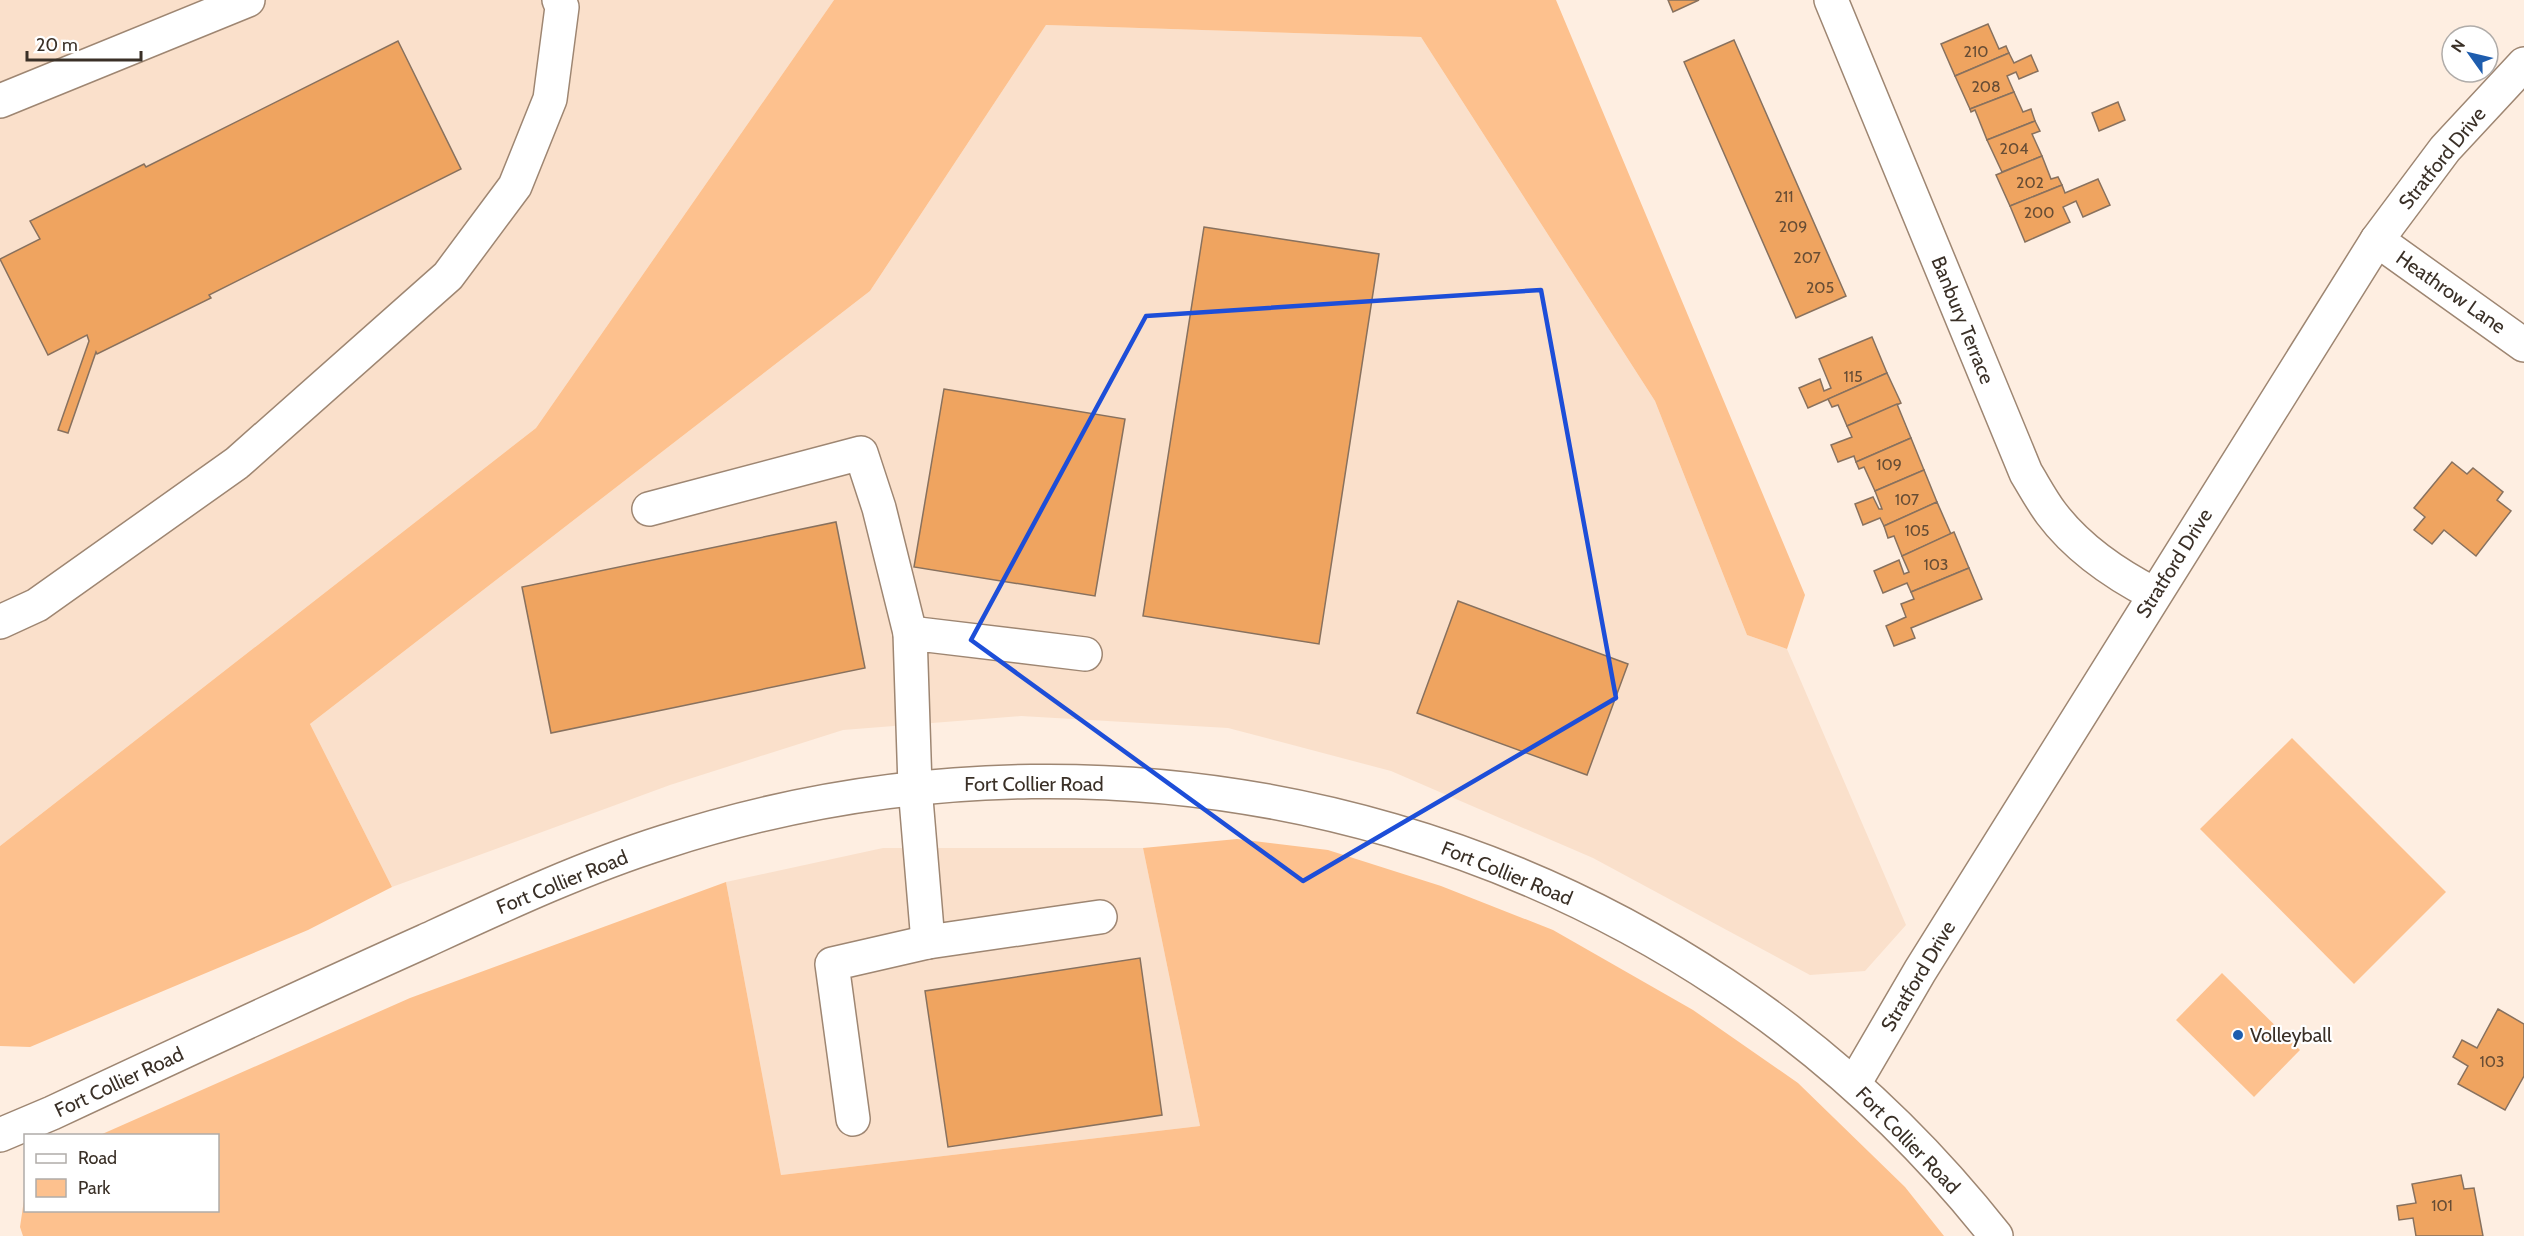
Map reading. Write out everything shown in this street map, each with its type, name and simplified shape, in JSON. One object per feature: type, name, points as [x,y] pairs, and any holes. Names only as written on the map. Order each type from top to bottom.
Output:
[{"type":"street","points":[[0,101],[248,0]]},
{"type":"street","points":[[0,622],[38,604],[237,463],[448,276],[515,186],[550,99],[562,7],[559,0]]},
{"type":"street","name":"Banbury Terrace","points":[[1831,0],[2026,473],[2051,513],[2083,549],[2121,577],[2154,594]]},
{"type":"street","name":"Stratford Drive","points":[[1854,1084],[1920,971],[2377,240],[2445,149],[2524,64]]},
{"type":"street","name":"Heathrow Lane","points":[[2377,240],[2524,345]]},
{"type":"street","points":[[649,509],[861,453],[879,508],[910,633],[915,787],[928,942]]},
{"type":"street","points":[[910,633],[1085,654]]},
{"type":"street","name":"Fort Collier Road","points":[[0,1135],[494,909],[614,860],[702,830],[830,800],[915,787],[1027,781],[1095,782],[1199,790],[1304,807],[1415,836],[1503,867],[1582,903],[1644,935],[1766,1015],[1854,1084],[1928,1157],[1996,1236]]},
{"type":"street","points":[[853,1119],[832,964],[928,942],[1100,917]]},
{"type":"highlighted area","points":[[1541,290],[1616,698],[1303,881],[971,640],[1146,316]]},
{"type":"shaded area","points":[[0,0],[834,0],[536,428],[0,846]]},
{"type":"shaded area","points":[[1046,25],[1421,37],[1655,401],[1747,635],[1787,649],[1906,925],[1865,971],[1810,975],[1593,858],[1391,771],[1228,728],[1021,716],[843,730],[670,785],[392,887],[310,724],[870,291]]},
{"type":"shaded area","points":[[883,848],[1143,848],[1200,1126],[781,1175],[726,882]]},
{"type":"green space","points":[[834,0],[1556,0],[1805,595],[1787,649],[1747,635],[1655,401],[1421,37],[1046,25],[870,291],[310,724],[392,887],[308,930],[30,1047],[0,1046],[0,846],[536,428]]},
{"type":"green space","points":[[2292,738],[2446,892],[2354,984],[2200,829]]},
{"type":"green space","points":[[1237,839],[1328,850],[1441,886],[1553,930],[1693,1010],[1798,1083],[1905,1187],[1944,1236],[23,1236],[20,1227],[24,1200],[24,1212],[219,1212],[219,1134],[102,1134],[410,998],[726,882],[781,1175],[1200,1126],[1143,848]]},
{"type":"green space","name":"Volleyball","points":[[2222,973],[2300,1050],[2254,1097],[2176,1020]]},
{"type":"building","points":[[1668,0],[1699,0],[1673,12]]},
{"type":"building","points":[[1988,24],[1999,49],[2006,46],[2009,53],[1955,76],[1941,44]]},
{"type":"building","points":[[1734,40],[1846,296],[1796,318],[1684,62]]},
{"type":"building","points":[[398,41],[461,169],[209,295],[211,298],[97,354],[96,352],[68,433],[58,430],[89,341],[87,335],[48,355],[0,259],[40,239],[30,221],[144,164],[146,167]]},
{"type":"building","points":[[2009,53],[2014,63],[2031,55],[2038,71],[2019,79],[2016,72],[2007,76],[2014,92],[1970,109],[1955,76]]},
{"type":"building","points":[[2014,92],[2023,112],[2031,109],[2035,121],[1987,140],[1975,110],[1971,112],[1970,109]]},
{"type":"building","points":[[2118,102],[2125,120],[2099,131],[2092,113]]},
{"type":"building","points":[[2035,121],[2040,131],[2032,134],[2042,156],[2002,172],[1987,140]]},
{"type":"building","points":[[2042,156],[2051,179],[2058,177],[2062,185],[2010,206],[1996,175]]},
{"type":"building","points":[[2098,179],[2110,205],[2083,217],[2076,201],[2063,207],[2070,222],[2025,242],[2010,206],[2062,185],[2065,193]]},
{"type":"building","points":[[1204,227],[1379,254],[1319,644],[1143,616]]},
{"type":"building","points":[[1872,337],[1887,373],[1808,408],[1799,388],[1820,379],[1824,391],[1831,388],[1819,359]]},
{"type":"building","points":[[1887,373],[1901,403],[1847,426],[1838,405],[1832,407],[1828,399]]},
{"type":"building","points":[[944,389],[1125,419],[1095,596],[914,567]]},
{"type":"building","points":[[1897,404],[1911,438],[1856,462],[1854,456],[1838,462],[1831,445],[1852,437],[1847,426]]},
{"type":"building","points":[[1911,438],[1924,470],[1875,491],[1864,467],[1859,469],[1856,462]]},
{"type":"building","points":[[2452,462],[2467,474],[2473,468],[2503,492],[2497,500],[2511,511],[2476,556],[2444,530],[2432,544],[2414,530],[2425,517],[2414,508]]},
{"type":"building","points":[[1924,470],[1937,502],[1884,526],[1880,518],[1863,525],[1855,504],[1873,497],[1879,509],[1882,509],[1875,491]]},
{"type":"building","points":[[1937,502],[1951,534],[1902,556],[1894,536],[1888,538],[1884,526]]},
{"type":"building","points":[[836,522],[865,668],[551,733],[522,587]]},
{"type":"building","points":[[1954,532],[1969,568],[1911,592],[1907,583],[1883,593],[1874,571],[1899,560],[1904,574],[1909,572],[1902,556]]},
{"type":"building","points":[[1969,568],[1982,599],[1911,628],[1915,638],[1894,646],[1886,626],[1906,617],[1901,604],[1914,599],[1911,592]]},
{"type":"building","points":[[1458,601],[1628,664],[1587,775],[1417,713]]},
{"type":"building","points":[[1140,958],[1162,1115],[948,1147],[925,991]]},
{"type":"building","points":[[2498,1009],[2524,1024],[2524,1076],[2505,1110],[2458,1084],[2468,1066],[2453,1057],[2462,1040],[2477,1048]]},
{"type":"building","points":[[2461,1175],[2464,1189],[2474,1188],[2483,1236],[2416,1236],[2413,1218],[2399,1220],[2397,1206],[2416,1203],[2412,1184]]},
{"type":"place","name":"Volleyball","points":[[2238,1035]]}]
